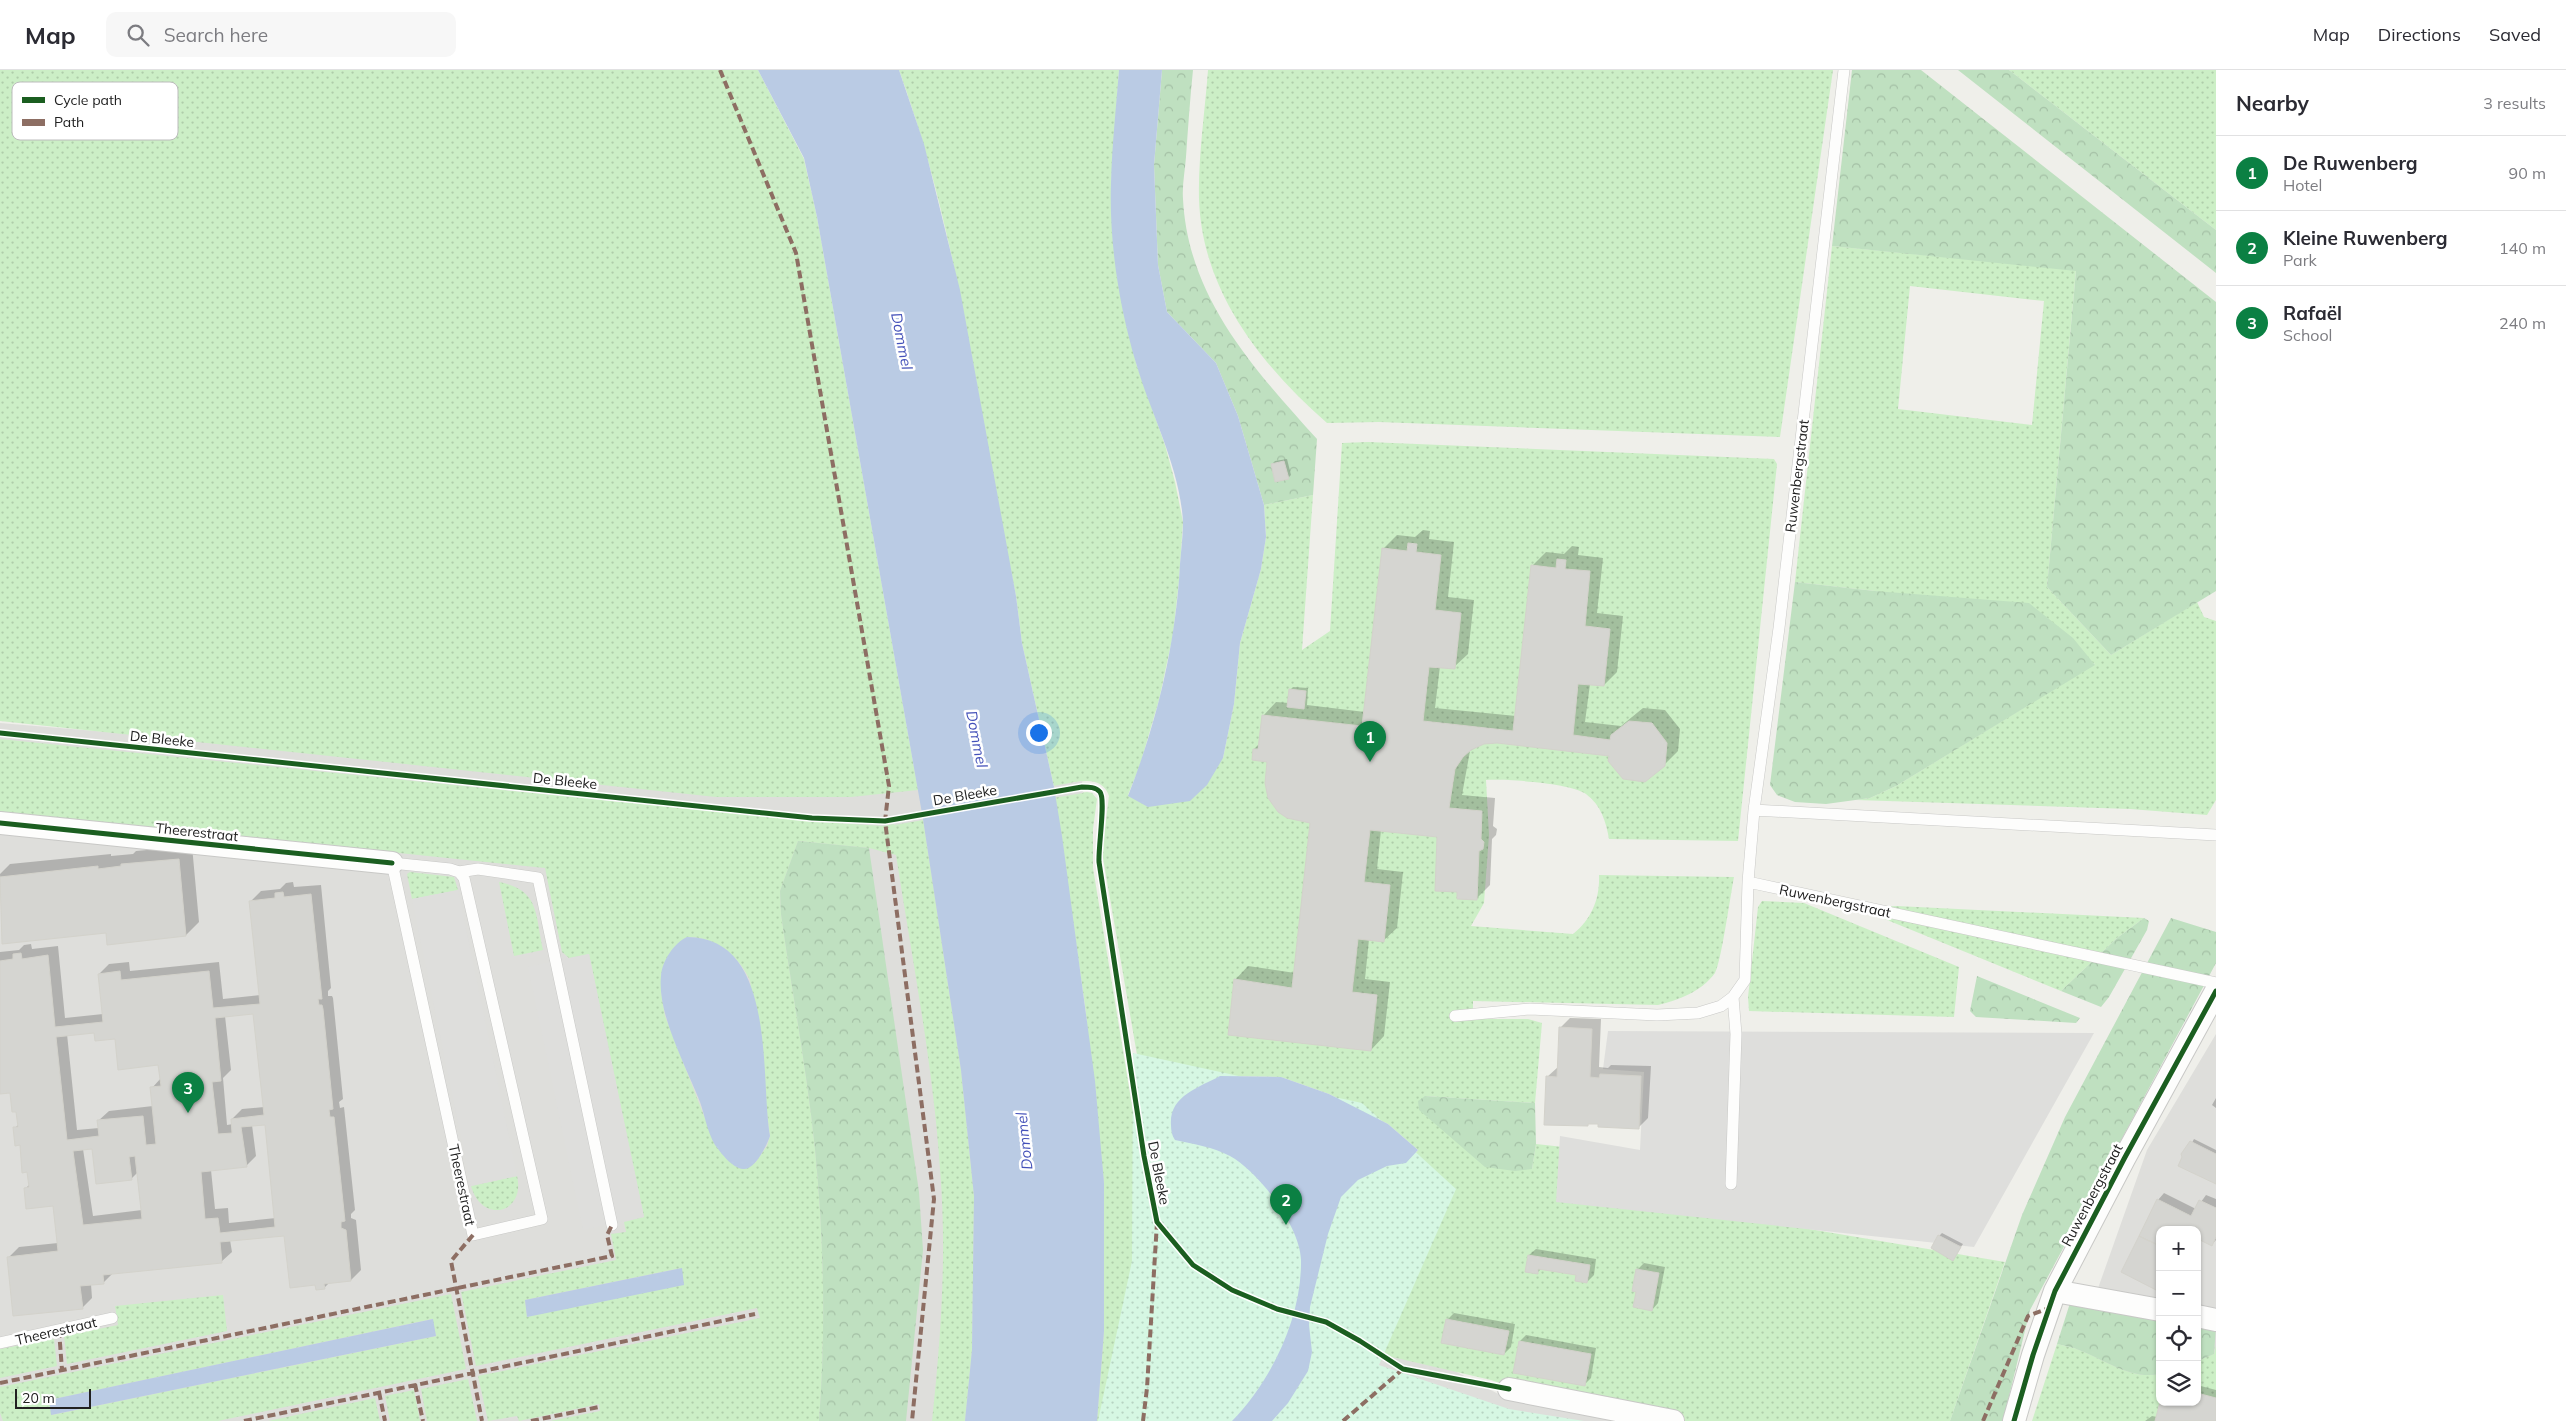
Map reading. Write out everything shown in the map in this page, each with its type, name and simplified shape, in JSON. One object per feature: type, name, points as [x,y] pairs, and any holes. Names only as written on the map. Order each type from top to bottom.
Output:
[{"type":"street","name":"Theerestraat","points":[[0,823],[392,863]]},
{"type":"street","name":"Ruwenbergstraat","points":[[2014,1421],[2033,1355],[2055,1291],[2124,1159],[2216,991]]},
{"type":"street","points":[[2055,1291],[2156,1309]]},
{"type":"street","points":[[2201,1317],[2216,1320]]},
{"type":"street","points":[[1508,1389],[1673,1421]]},
{"type":"lane","name":"Ruwenbergstraat","points":[[1733,997],[1745,980],[1748,882],[1754,810],[1779,628],[1844,70]]},
{"type":"lane","points":[[1754,810],[2216,835]]},
{"type":"lane","name":"Theerestraat","points":[[459,872],[466,886],[542,1219],[473,1235],[392,863],[459,872],[478,869],[538,878],[612,1225]]},
{"type":"lane","name":"Ruwenbergstraat","points":[[1748,882],[2216,983]]},
{"type":"lane","points":[[1455,1016],[1530,1009],[1656,1015],[1698,1014],[1721,1006],[1733,997]]},
{"type":"lane","points":[[1731,1184],[1736,1034],[1733,997]]},
{"type":"lane","name":"Theerestraat","points":[[0,1343],[112,1318]]},
{"type":"shaded area","points":[[0,723],[675,780],[926,764],[1128,1146],[1313,1296],[1504,1397],[1758,1421],[0,1421]]},
{"type":"shaded area","points":[[1082,781],[1083,793],[894,825],[893,813]]},
{"type":"shaded area","points":[[458,890],[517,1176],[471,1186],[412,899]]},
{"type":"shaded area","points":[[589,954],[644,1217],[583,1230],[528,967]]},
{"type":"shaded area","points":[[1608,1031],[2094,1033],[1974,1247],[1556,1202],[1560,1136],[1640,1150],[1644,1072],[1603,1069]]},
{"type":"shaded area","points":[[2216,1034],[2216,1421],[2051,1421],[2147,1150]]},
{"type":"green space","points":[[0,70],[758,70],[804,159],[817,217],[918,790],[851,797],[716,797],[0,721]]},
{"type":"green space","points":[[899,70],[1119,70],[1111,185],[1136,363],[1165,445],[1183,522],[1173,635],[1159,700],[1140,765],[1128,795],[1223,758],[1234,704],[1240,643],[1261,569],[1266,537],[1264,505],[1313,495],[1302,650],[1330,631],[1342,443],[1368,442],[1774,459],[1777,464],[1738,841],[1609,839],[1604,820],[1596,803],[1578,790],[1538,782],[1486,780],[1489,835],[1484,903],[1471,926],[1573,934],[1585,922],[1594,908],[1598,892],[1599,875],[1734,877],[1723,943],[1715,973],[1704,985],[1690,994],[1658,1005],[1473,1001],[1473,1019],[1528,1019],[1542,1023],[1535,1103],[1425,1096],[1532,1169],[1536,1144],[1729,1165],[1720,1214],[2005,1262],[1950,1421],[1672,1421],[1546,1399],[1491,1380],[1392,1357],[1375,1348],[1315,1283],[1418,1150],[1388,1124],[1329,1094],[1281,1077],[1220,1076],[1146,1107],[1102,852],[1109,796],[1100,784],[1093,782],[1078,782],[1054,787],[1022,643],[1016,596],[954,265],[920,134]]},
{"type":"green space","points":[[1162,70],[1193,70],[1183,199],[1188,235],[1197,268],[1211,300],[1228,330],[1270,386],[1317,439],[1313,495],[1264,505],[1238,416],[1216,363],[1167,312],[1158,265],[1154,165]]},
{"type":"green space","points":[[1208,70],[1833,70],[1780,437],[1379,422],[1327,423],[1258,351],[1239,324],[1223,295],[1211,265],[1203,233],[1199,199]]},
{"type":"green space","points":[[1852,70],[1921,70],[2216,302],[2216,591],[2111,655],[2047,587],[2076,271],[1832,246]]},
{"type":"green space","points":[[1958,70],[2009,70],[2216,230],[2216,273]]},
{"type":"green space","points":[[2009,70],[2216,70],[2216,230],[2199,217]]},
{"type":"green space","points":[[1832,246],[2076,270],[2047,587],[2111,655],[2197,602],[2204,617],[2216,621],[2216,800],[2207,815],[2130,809],[1856,800],[1870,798],[1896,786],[2095,664],[1875,591],[1795,582]],"holes":[[[1910,286],[2044,301],[2032,425],[1898,409]]]},
{"type":"green space","points":[[1795,582],[1875,591],[2029,603],[2073,638],[2095,665],[1896,786],[1870,798],[1826,804],[1795,802],[1777,795],[1770,785]]},
{"type":"green space","points":[[0,739],[818,822],[883,826],[923,819],[961,1070],[974,1196],[972,1350],[965,1421],[932,1421],[942,1295],[942,1200],[937,1130],[927,1051],[896,855],[869,848],[798,841],[780,891],[781,914],[808,1090],[818,1183],[823,1319],[819,1421],[550,1421],[600,1411],[599,1404],[519,1421],[517,1416],[488,1421],[478,1376],[760,1318],[757,1308],[476,1366],[461,1292],[616,1260],[611,1234],[626,1232],[624,1222],[644,1217],[589,954],[569,958],[562,952],[545,868],[0,812]],"holes":[[[687,937],[707,940],[725,949],[739,963],[750,980],[770,1136],[767,1146],[755,1163],[715,1144],[665,1016],[661,992],[661,974]],[[681,1268],[527,1317],[525,1300]]]},
{"type":"green space","points":[[1092,793],[1097,799],[1093,829],[1093,868],[1137,1136],[1232,1421],[1097,1421],[1104,1331],[1104,1183],[1085,1006],[1055,796]]},
{"type":"green space","points":[[798,841],[869,848],[919,1192],[923,1250],[906,1421],[819,1421],[823,1319],[818,1183],[808,1090],[781,914],[780,891]]},
{"type":"green space","points":[[410,872],[454,877],[458,890],[412,899],[407,874]]},
{"type":"green space","points":[[499,882],[522,891],[529,898],[536,915],[543,950],[514,956]]},
{"type":"green space","points":[[1762,901],[1804,903],[1959,967],[1954,1017],[1749,1011],[1748,997],[1758,907]]},
{"type":"green space","points":[[1897,906],[2144,918],[2117,938],[2061,991],[1868,912],[1864,907]]},
{"type":"green space","points":[[2144,918],[2149,921],[2147,930],[2109,997],[2101,1007],[2061,991],[2117,938]]},
{"type":"green space","points":[[2171,918],[2216,932],[2216,963],[2030,1310],[2003,1421],[1950,1421],[2022,1215],[2065,1117]]},
{"type":"green space","points":[[1977,976],[2080,1018],[2076,1023],[1976,1017],[1970,1011]]},
{"type":"green space","points":[[1133,1053],[1362,1103],[1456,1189],[1379,1365],[1509,1409],[1584,1421],[1098,1421],[1132,1261]]},
{"type":"green space","points":[[1425,1096],[1535,1103],[1536,1144],[1532,1169],[1515,1171],[1485,1167],[1419,1110],[1418,1101]]},
{"type":"green space","points":[[517,1176],[518,1189],[515,1199],[502,1210],[493,1210],[484,1206],[477,1198],[471,1186]]},
{"type":"green space","points":[[451,1294],[466,1369],[218,1421],[3,1421],[0,1413],[0,1387]],"holes":[[[432,1319],[436,1336],[52,1415],[49,1400]]]},
{"type":"green space","points":[[223,1295],[227,1331],[67,1364],[64,1336],[118,1325],[115,1306]]},
{"type":"green space","points":[[2070,1303],[2156,1317],[2156,1374],[2128,1372],[2089,1354],[2057,1344]]},
{"type":"green space","points":[[2201,1324],[2216,1326],[2214,1354],[2201,1359]]},
{"type":"green space","points":[[54,1339],[57,1366],[0,1378],[0,1349]]},
{"type":"green space","points":[[2057,1344],[2089,1354],[2128,1372],[2156,1374],[2156,1406],[2201,1406],[2201,1359],[2214,1354],[2216,1345],[2216,1421],[2032,1421]]},
{"type":"green space","points":[[468,1379],[477,1421],[427,1421],[421,1389]]},
{"type":"green space","points":[[414,1390],[420,1421],[390,1421],[385,1396]]},
{"type":"green space","points":[[375,1398],[380,1421],[268,1421]]},
{"type":"water","name":"Dommel","points":[[758,70],[899,70],[924,144],[960,290],[1016,596],[1022,643],[1054,787],[1062,836],[1095,1081],[1104,1183],[1104,1331],[1097,1421],[965,1421],[972,1350],[974,1196],[961,1070],[923,819],[817,217],[804,158]]},
{"type":"water","points":[[1119,70],[1162,70],[1154,165],[1158,265],[1167,312],[1216,363],[1238,416],[1264,505],[1266,537],[1261,569],[1240,643],[1234,704],[1223,758],[1207,785],[1190,801],[1148,807],[1128,796],[1148,740],[1169,653],[1178,594],[1183,522],[1181,502],[1171,461],[1136,363],[1116,274],[1111,183]]},
{"type":"water","points":[[687,937],[716,943],[737,960],[750,984],[758,1014],[763,1047],[770,1136],[760,1156],[752,1166],[747,1168],[739,1168],[727,1160],[712,1140],[700,1102],[674,1040],[663,1007],[661,976],[664,964],[673,948]]},
{"type":"water","points":[[1220,1076],[1281,1077],[1329,1094],[1388,1124],[1418,1150],[1406,1163],[1387,1166],[1358,1180],[1341,1197],[1328,1234],[1310,1307],[1309,1325],[1312,1352],[1308,1371],[1288,1403],[1272,1421],[1232,1421],[1246,1405],[1271,1368],[1290,1326],[1300,1282],[1301,1260],[1299,1246],[1286,1216],[1253,1174],[1224,1153],[1175,1140],[1171,1131],[1172,1115],[1180,1100],[1194,1089]]},
{"type":"water","points":[[682,1268],[684,1285],[527,1317],[525,1300]]},
{"type":"water","points":[[433,1319],[436,1336],[51,1415],[49,1400]]},
{"type":"building","points":[[1284,461],[1289,479],[1275,482],[1271,464]]},
{"type":"building","points":[[1408,543],[1417,544],[1416,552],[1441,555],[1435,610],[1461,613],[1455,669],[1429,667],[1423,721],[1513,731],[1531,565],[1556,568],[1557,559],[1566,560],[1565,569],[1590,571],[1585,626],[1610,629],[1604,686],[1578,684],[1573,735],[1610,740],[1611,735],[1629,721],[1652,723],[1667,743],[1665,766],[1645,782],[1623,779],[1608,761],[1609,756],[1497,743],[1484,744],[1471,750],[1463,757],[1455,769],[1449,808],[1482,811],[1481,839],[1484,842],[1483,849],[1479,851],[1477,900],[1457,899],[1457,892],[1435,891],[1437,837],[1370,830],[1364,882],[1390,885],[1384,942],[1358,939],[1352,992],[1377,995],[1371,1051],[1228,1035],[1234,979],[1292,988],[1310,823],[1287,818],[1278,812],[1268,798],[1265,783],[1267,762],[1252,760],[1253,749],[1258,749],[1262,715],[1362,726],[1382,548],[1407,551]]},
{"type":"building","points":[[1289,689],[1306,691],[1304,709],[1287,707]]},
{"type":"building","points":[[179,859],[186,936],[107,945],[106,933],[2,944],[0,877],[98,866],[98,869],[121,866],[121,864]]},
{"type":"building","points":[[283,892],[284,897],[311,894],[322,999],[318,999],[319,1005],[322,1005],[323,1009],[333,1109],[329,1110],[330,1117],[334,1117],[345,1221],[341,1222],[341,1228],[346,1230],[351,1281],[324,1284],[325,1289],[316,1290],[315,1285],[290,1288],[284,1236],[220,1242],[222,1263],[103,1275],[104,1284],[80,1286],[83,1309],[13,1316],[7,1257],[58,1251],[53,1206],[26,1209],[24,1188],[29,1187],[27,1172],[22,1173],[20,1145],[15,1146],[13,1127],[18,1127],[16,1112],[12,1112],[10,1093],[0,1094],[0,961],[13,959],[13,954],[21,953],[22,959],[48,955],[55,1027],[103,1022],[98,974],[120,971],[121,980],[209,971],[213,1008],[260,1004],[249,901],[275,898],[275,893]],"holes":[[[253,1014],[264,1115],[231,1119],[232,1133],[218,1134],[212,1082],[221,1081],[215,1018]],[[94,1033],[95,1041],[115,1039],[118,1070],[158,1065],[161,1086],[150,1087],[156,1144],[146,1145],[143,1116],[97,1120],[99,1136],[67,1140],[56,1037]],[[265,1125],[275,1227],[220,1233],[218,1218],[205,1219],[201,1172],[247,1167],[241,1127]],[[92,1149],[96,1184],[132,1180],[129,1157],[135,1156],[142,1219],[83,1225],[73,1151]]]},
{"type":"building","points":[[1559,1027],[1592,1029],[1590,1077],[1599,1078],[1600,1074],[1641,1076],[1639,1129],[1598,1127],[1598,1124],[1588,1124],[1588,1126],[1544,1125],[1546,1076],[1557,1077]]},
{"type":"building","points":[[2190,1141],[2216,1154],[2216,1184],[2178,1166],[2182,1157],[2181,1154]]},
{"type":"building","points":[[2157,1199],[2191,1216],[2199,1200],[2216,1208],[2216,1237],[2212,1246],[2201,1240],[2201,1226],[2156,1226],[2156,1244],[2139,1236]]},
{"type":"building","points":[[1938,1235],[1961,1247],[1953,1261],[1931,1248]]},
{"type":"building","points":[[2139,1236],[2156,1244],[2156,1290],[2121,1272]]},
{"type":"building","points":[[1528,1255],[1590,1265],[1587,1283],[1575,1281],[1576,1275],[1538,1269],[1538,1274],[1525,1272]]},
{"type":"building","points":[[1636,1269],[1659,1273],[1652,1311],[1633,1307],[1636,1292],[1632,1291]]},
{"type":"building","points":[[1446,1319],[1509,1331],[1504,1355],[1441,1343]]},
{"type":"building","points":[[1519,1341],[1591,1354],[1585,1386],[1513,1373]]},
{"type":"building","points":[[2201,1394],[2216,1398],[2216,1421],[2155,1421],[2159,1406],[2201,1406]]},
{"type":"marked path","points":[[720,70],[796,253],[889,786],[885,821],[934,1199],[912,1421]]},
{"type":"marked path","points":[[1143,1421],[1147,1388],[1157,1222]]},
{"type":"marked path","points":[[0,1383],[612,1256],[607,1235],[612,1225]]},
{"type":"marked path","points":[[473,1235],[451,1261],[482,1421]]},
{"type":"marked path","points":[[1983,1421],[2028,1316],[2049,1308]]},
{"type":"marked path","points":[[244,1421],[755,1314]]},
{"type":"marked path","points":[[59,1330],[62,1370]]},
{"type":"marked path","points":[[1343,1421],[1403,1369]]},
{"type":"marked path","points":[[415,1384],[423,1421]]},
{"type":"marked path","points":[[379,1392],[385,1421]]},
{"type":"marked path","points":[[531,1421],[599,1407]]},
{"type":"cycle path","name":"De Bleeke","points":[[0,733],[812,818],[885,821],[1082,787],[1096,789],[1102,796],[1099,862],[1144,1156],[1157,1222],[1193,1265],[1232,1290],[1277,1309],[1326,1322],[1403,1369],[1509,1389]]},
{"type":"cycle path","points":[[0,823],[392,863]]},
{"type":"cycle path","points":[[2014,1421],[2033,1355],[2055,1291],[2124,1159],[2216,991]]},
{"type":"place","name":"De Ruwenberg","points":[[1370,762]]},
{"type":"place","name":"Rafaël","points":[[188,1113]]},
{"type":"place","name":"Kleine Ruwenberg","points":[[1286,1225]]}]
